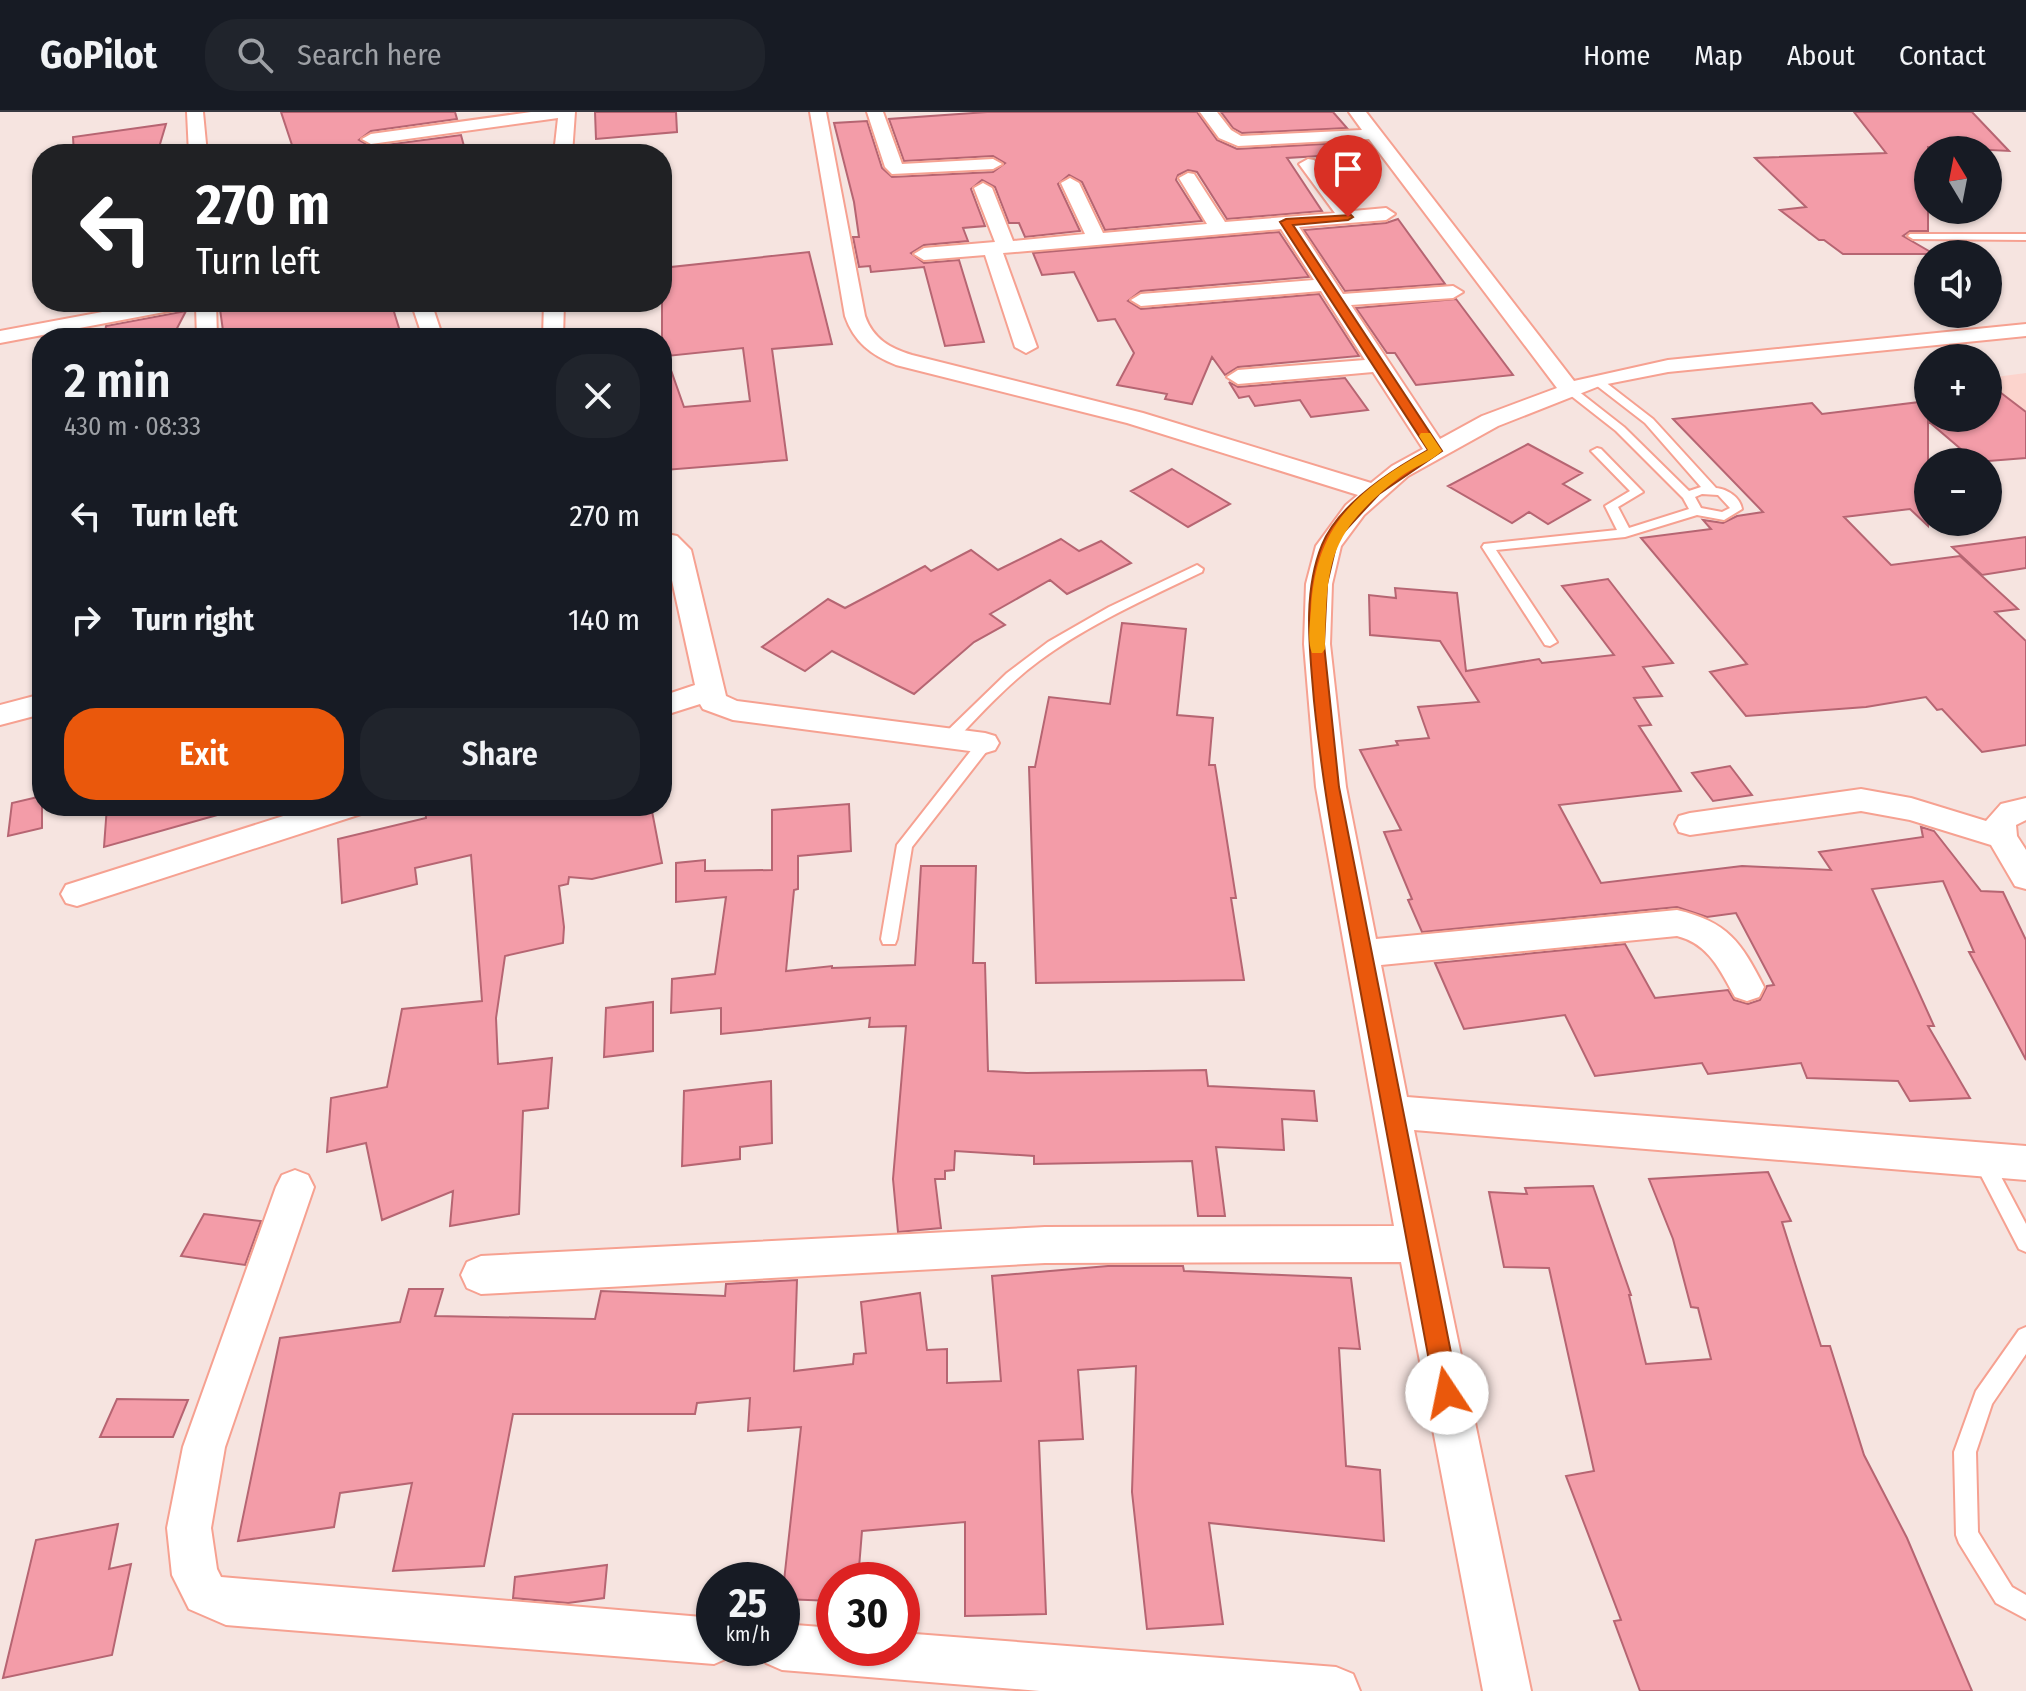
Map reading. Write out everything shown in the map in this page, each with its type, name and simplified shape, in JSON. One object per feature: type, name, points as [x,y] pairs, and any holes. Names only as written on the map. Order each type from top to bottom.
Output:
[{"type":"street","points":[[195,112],[197,144]]},
{"type":"street","points":[[371,140],[567,112],[564,144]]},
{"type":"street","points":[[818,112],[855,316],[864,337],[873,346],[904,360],[1135,418],[1374,492]]},
{"type":"street","points":[[875,112],[894,167],[898,170],[993,164]]},
{"type":"street","points":[[1208,112],[1225,134],[1238,141],[1374,134]]},
{"type":"street","points":[[1357,112],[1582,384]]},
{"type":"street","points":[[1308,164],[1348,217]]},
{"type":"street","points":[[1188,178],[1219,228]]},
{"type":"street","points":[[1070,183],[1097,239]]},
{"type":"street","points":[[983,188],[1026,347]]},
{"type":"street","points":[[924,254],[1386,214]]},
{"type":"street","points":[[1286,222],[1436,451]]},
{"type":"street","points":[[1141,300],[1332,292],[1453,292]]},
{"type":"street","points":[[49,328],[135,312]]},
{"type":"street","points":[[1507,1691],[1417,1244],[1331,787],[1317,644],[1319,584],[1329,546],[1336,532],[1374,492],[1400,471],[1490,421],[1582,384],[1668,366],[2026,330]]},
{"type":"street","points":[[0,337],[32,331]]},
{"type":"street","points":[[1238,377],[1378,365]]},
{"type":"street","points":[[672,545],[678,550],[708,691],[713,702],[733,710],[985,743]]},
{"type":"street","points":[[672,703],[708,691]]},
{"type":"street","points":[[0,715],[32,707]]},
{"type":"street","points":[[1690,824],[1861,800],[1911,809],[2002,837]]},
{"type":"street","points":[[2026,809],[2012,812],[2001,821],[2002,837],[2026,877]]},
{"type":"street","points":[[77,894],[319,816]]},
{"type":"street","points":[[1362,954],[1677,923],[1701,927],[1720,940],[1747,987]]},
{"type":"street","points":[[1392,1112],[2026,1163]]},
{"type":"street","points":[[295,1187],[204,1447],[189,1528],[195,1575],[205,1593],[226,1602],[696,1640]]},
{"type":"street","points":[[481,1275],[1045,1245],[1417,1244]]},
{"type":"street","points":[[800,1648],[1336,1691]]},
{"type":"lane","points":[[1913,236],[2026,237]]},
{"type":"lane","points":[[1582,384],[1649,421],[1711,490]]},
{"type":"lane","points":[[1582,384],[1620,429],[1688,496],[1696,511]]},
{"type":"lane","points":[[1597,451],[1637,492],[1611,506],[1625,533]]},
{"type":"lane","points":[[1550,642],[1488,547],[1625,533],[1696,511],[1724,516],[1736,509],[1730,497],[1711,490],[1693,492],[1688,496]]},
{"type":"lane","points":[[949,738],[997,688],[1076,630],[1197,569]]},
{"type":"lane","points":[[889,939],[905,845],[985,743]]},
{"type":"lane","points":[[1982,1159],[2026,1243]]},
{"type":"lane","points":[[2026,1337],[1983,1398],[1965,1452],[1967,1535],[2004,1595],[2026,1608]]},
{"type":"shaded area","points":[[2026,373],[2026,444],[2002,425],[2002,376]]},
{"type":"building","points":[[281,112],[455,112],[457,119],[371,131],[359,140],[366,144],[292,144]]},
{"type":"building","points":[[595,112],[676,112],[677,132],[596,139]]},
{"type":"building","points":[[987,112],[1197,112],[1217,140],[1237,149],[1360,142],[1370,153],[1287,158],[1322,211],[1227,219],[1197,172],[1188,170],[1178,175],[1176,180],[1202,221],[1105,230],[1082,182],[1069,175],[1058,184],[1080,231],[1025,237],[1019,223],[1009,223],[995,187],[982,180],[971,189],[985,226],[963,228],[968,241],[924,245],[911,253],[924,263],[959,260],[984,342],[945,346],[924,267],[871,272],[870,266],[859,267],[853,237],[859,237],[854,202],[834,123],[867,121],[882,168],[892,177],[993,172],[1005,163],[993,156],[904,161],[889,119]]},
{"type":"building","points":[[1221,112],[1333,112],[1347,128],[1242,133],[1233,128]]},
{"type":"building","points":[[1854,112],[1972,112],[1995,136],[1914,136],[1914,224],[1928,224],[1928,231],[1910,231],[1903,236],[1914,242],[1914,254],[1843,254],[1824,240],[1819,240],[1780,210],[1806,207],[1755,158],[1886,153]]},
{"type":"building","points":[[166,124],[160,144],[73,144],[73,137]]},
{"type":"building","points":[[461,135],[463,144],[394,144]]},
{"type":"building","points":[[1398,219],[1445,284],[1345,291],[1304,230],[1386,223]]},
{"type":"building","points":[[1279,232],[1309,277],[1141,291],[1128,301],[1141,309],[1319,294],[1359,356],[1238,367],[1225,375],[1212,357],[1192,404],[1165,399],[1167,394],[1117,385],[1134,353],[1115,319],[1098,321],[1074,272],[1042,275],[1033,253]]},
{"type":"building","points":[[809,252],[832,344],[772,349],[787,460],[672,469],[672,373],[684,407],[750,401],[743,348],[672,355],[672,328],[662,328],[662,312],[672,312],[672,267]]},
{"type":"building","points":[[1456,299],[1513,375],[1416,385],[1395,353],[1387,353],[1356,308]]},
{"type":"building","points":[[181,312],[185,312],[177,328],[106,326]]},
{"type":"building","points":[[220,312],[394,312],[399,328],[223,328]]},
{"type":"building","points":[[1345,378],[1368,410],[1311,417],[1300,400],[1255,406],[1249,396],[1239,398],[1229,382],[1238,387]]},
{"type":"building","points":[[2002,394],[2026,412],[2026,458],[2002,460],[2002,448],[1960,448],[1941,432],[2002,432]]},
{"type":"building","points":[[1812,403],[1822,414],[1914,403],[1914,432],[1928,432],[1928,448],[1914,448],[1914,513],[1910,509],[1844,517],[1891,565],[1960,556],[2018,609],[1995,612],[2026,641],[2026,745],[1982,752],[1942,709],[1937,710],[1926,697],[1866,707],[1746,716],[1710,672],[1747,664],[1641,538],[1711,529],[1703,520],[1723,523],[1737,516],[1763,512],[1673,419]]},
{"type":"building","points":[[1528,444],[1582,473],[1563,484],[1590,500],[1548,524],[1529,512],[1512,523],[1448,486]]},
{"type":"building","points":[[1172,469],[1230,504],[1188,527],[1131,491]]},
{"type":"building","points":[[2026,537],[2026,568],[1982,575],[1952,547]]},
{"type":"building","points":[[1061,539],[1079,551],[1101,541],[1131,563],[1067,594],[1050,580],[990,614],[1005,625],[974,642],[914,694],[832,651],[805,671],[762,647],[828,599],[845,608],[925,566],[931,571],[971,550],[998,570]]},
{"type":"building","points":[[1608,579],[1673,663],[1643,667],[1662,696],[1634,698],[1651,725],[1639,726],[1681,791],[1559,805],[1601,883],[1742,866],[1831,870],[1819,852],[1923,837],[1921,827],[1934,831],[1981,891],[2003,892],[2026,940],[2026,1060],[1969,952],[1974,952],[1943,881],[1872,889],[1934,1026],[1928,1026],[1970,1098],[1910,1101],[1898,1081],[1807,1078],[1801,1063],[1708,1074],[1702,1063],[1595,1076],[1565,1015],[1464,1029],[1435,963],[1625,944],[1655,998],[1728,990],[1734,1000],[1748,1004],[1760,1000],[1767,986],[1774,985],[1736,913],[1707,917],[1677,907],[1422,932],[1408,900],[1412,899],[1384,832],[1401,830],[1360,750],[1398,745],[1396,741],[1429,738],[1418,707],[1479,702],[1440,641],[1370,635],[1369,595],[1396,598],[1395,588],[1457,593],[1466,671],[1539,659],[1542,663],[1614,655],[1562,586]]},
{"type":"building","points":[[1122,623],[1186,629],[1177,715],[1213,718],[1209,765],[1215,765],[1236,898],[1231,898],[1244,980],[1036,983],[1029,767],[1035,767],[1049,697],[1110,704]]},
{"type":"building","points":[[1730,766],[1752,795],[1713,801],[1692,773]]},
{"type":"building","points":[[32,798],[32,816],[42,816],[42,828],[8,836],[12,803]]},
{"type":"building","points":[[849,804],[851,851],[798,856],[798,889],[794,890],[786,971],[832,966],[915,965],[921,866],[976,866],[973,963],[985,963],[988,1071],[1206,1070],[1208,1086],[1314,1091],[1317,1121],[1282,1119],[1284,1150],[1216,1147],[1225,1216],[1198,1216],[1192,1161],[1034,1164],[1034,1156],[955,1151],[954,1170],[945,1171],[945,1179],[935,1179],[941,1228],[898,1232],[893,1179],[906,1026],[869,1027],[870,1018],[721,1034],[721,1008],[671,1013],[672,979],[715,974],[726,897],[676,902],[676,863],[705,860],[705,871],[772,870],[772,810]]},
{"type":"building","points":[[106,816],[214,816],[104,847]]},
{"type":"building","points":[[653,816],[662,863],[592,879],[569,877],[568,884],[559,886],[563,943],[505,956],[496,1018],[498,1064],[552,1058],[548,1108],[523,1111],[519,1214],[450,1226],[453,1191],[382,1220],[366,1143],[327,1152],[331,1098],[387,1087],[402,1009],[482,1001],[471,855],[415,868],[417,884],[342,903],[338,839],[426,818]]},
{"type":"building","points":[[653,1002],[653,1051],[604,1057],[606,1008]]},
{"type":"building","points":[[771,1081],[772,1143],[740,1147],[740,1159],[682,1166],[684,1091]]},
{"type":"building","points":[[1768,1172],[1791,1221],[1782,1222],[1821,1346],[1830,1346],[1864,1455],[1907,1538],[1972,1691],[1640,1691],[1614,1621],[1621,1620],[1566,1476],[1594,1471],[1549,1268],[1504,1267],[1489,1192],[1527,1194],[1525,1188],[1593,1186],[1631,1295],[1646,1364],[1711,1359],[1698,1308],[1691,1307],[1673,1239],[1649,1179]]},
{"type":"building","points":[[204,1214],[261,1221],[245,1265],[181,1256]]},
{"type":"building","points":[[1108,1266],[1183,1266],[1184,1271],[1351,1278],[1360,1349],[1339,1348],[1346,1466],[1380,1470],[1384,1541],[1209,1523],[1223,1624],[1147,1629],[1132,1492],[1136,1366],[1078,1370],[1083,1439],[1039,1441],[1046,1614],[965,1616],[965,1522],[862,1531],[859,1562],[816,1562],[816,1600],[800,1600],[800,1562],[786,1562],[801,1427],[748,1431],[750,1398],[697,1403],[695,1414],[513,1414],[484,1566],[393,1571],[412,1483],[340,1493],[334,1527],[238,1541],[280,1338],[400,1322],[409,1289],[443,1289],[435,1316],[595,1319],[601,1291],[725,1296],[726,1284],[797,1280],[794,1371],[853,1364],[854,1354],[866,1353],[861,1302],[920,1293],[927,1350],[947,1349],[947,1383],[1001,1381],[992,1276]]},
{"type":"building","points":[[117,1399],[188,1400],[173,1437],[100,1437]]},
{"type":"building","points":[[118,1524],[109,1569],[131,1564],[112,1655],[3,1678],[36,1540]]},
{"type":"building","points":[[607,1565],[604,1598],[568,1603],[513,1598],[515,1577]]},
{"type":"slow traffic","points":[[1317,649],[1319,584],[1336,532],[1374,492],[1400,471],[1436,451],[1425,436]]},
{"type":"route","points":[[1348,217],[1286,222],[1436,451],[1400,471],[1374,492],[1336,532],[1319,584],[1317,644],[1331,787],[1447,1393]]}]
